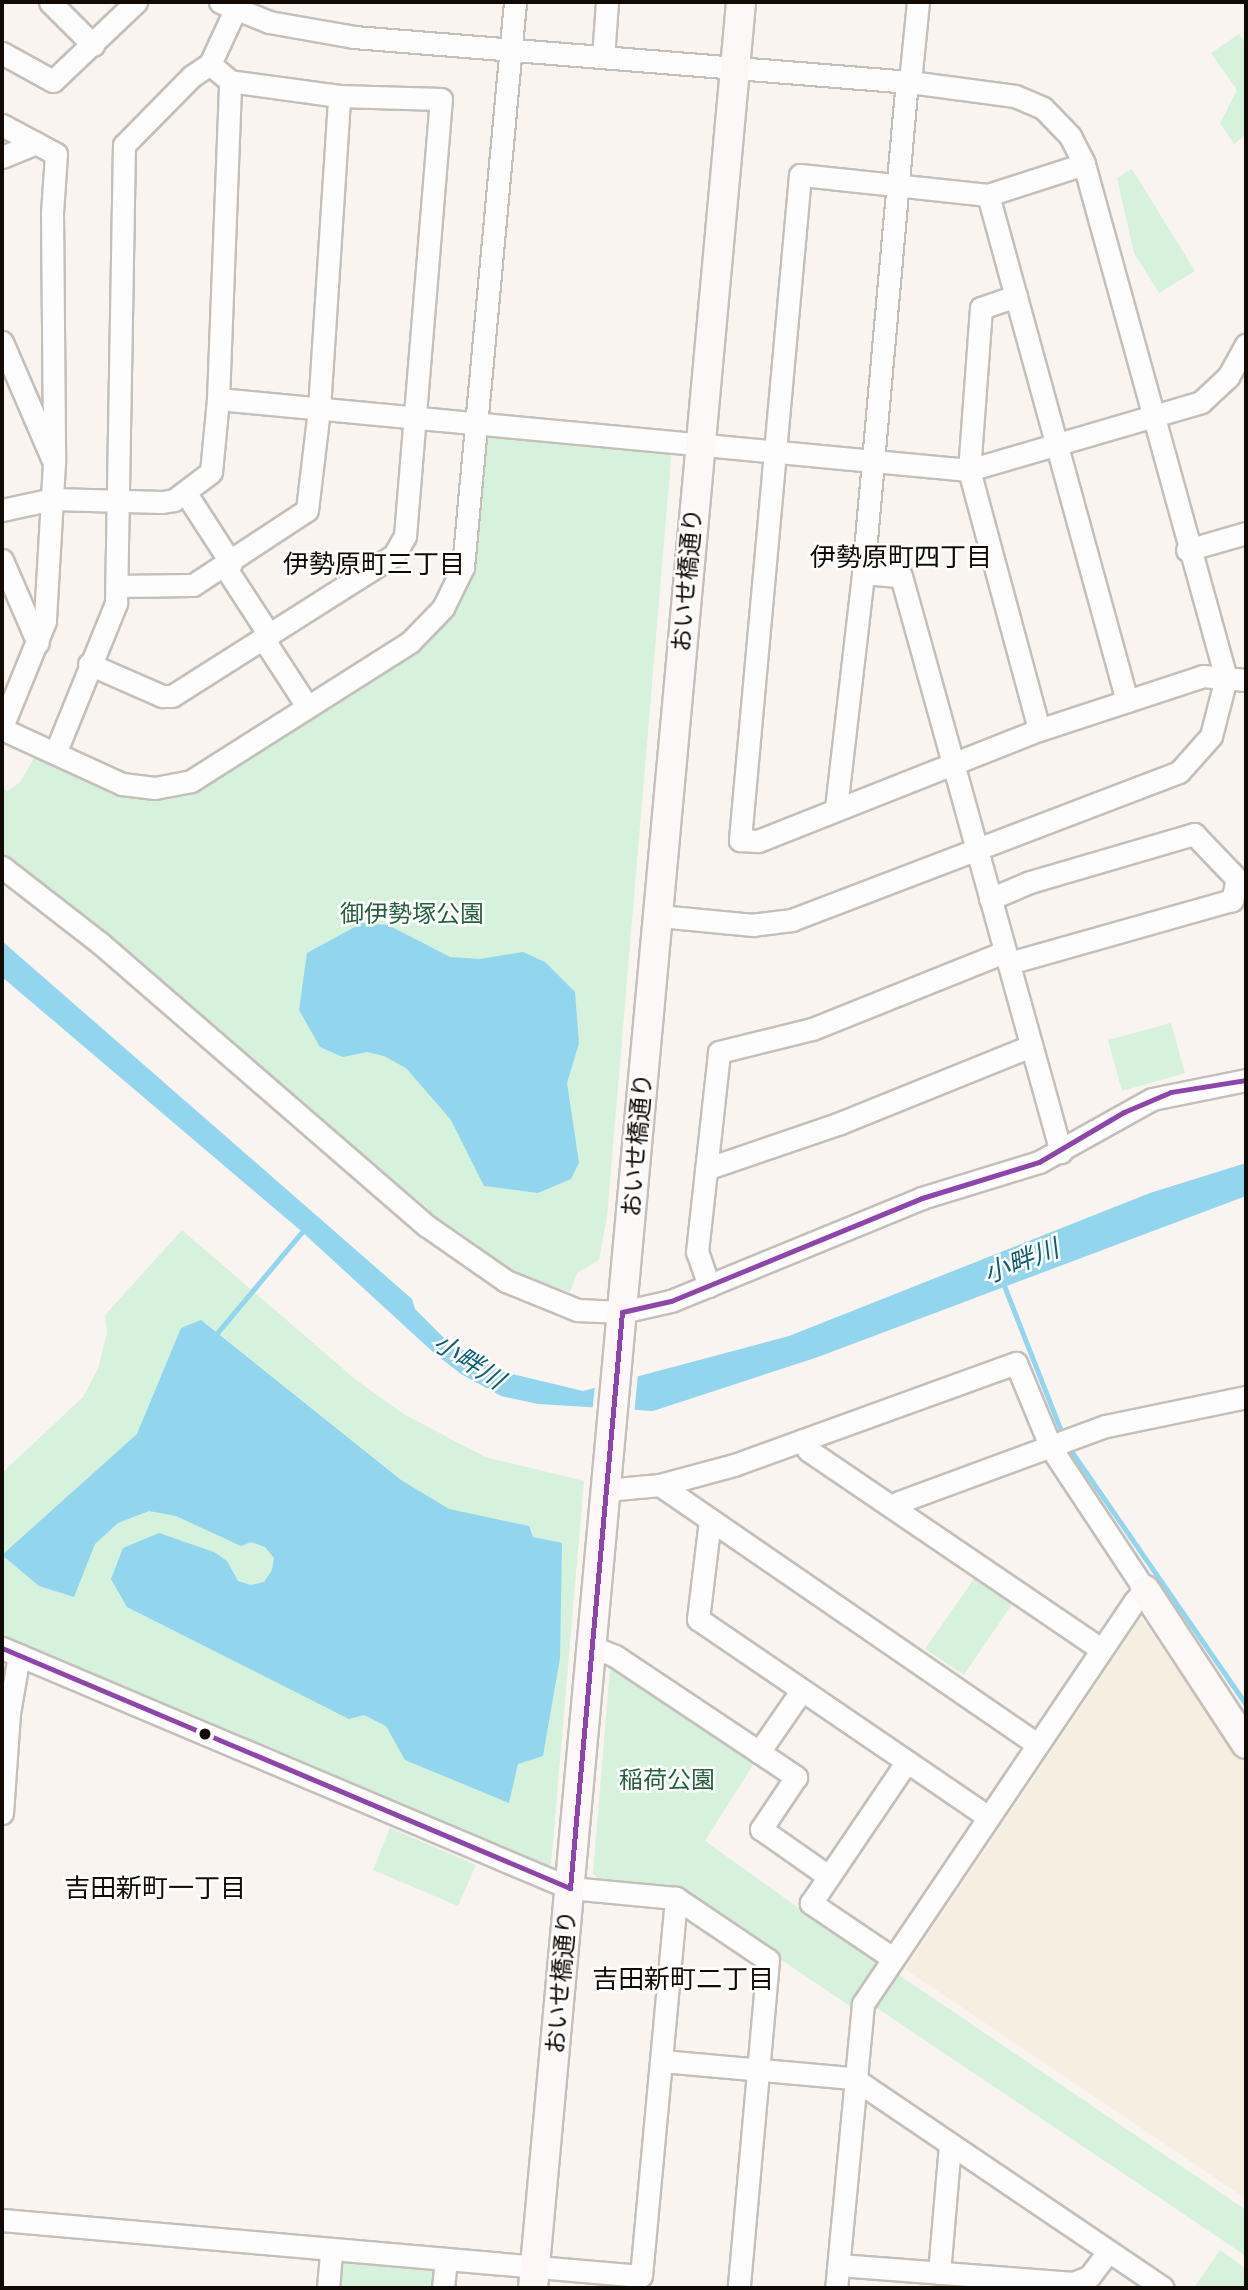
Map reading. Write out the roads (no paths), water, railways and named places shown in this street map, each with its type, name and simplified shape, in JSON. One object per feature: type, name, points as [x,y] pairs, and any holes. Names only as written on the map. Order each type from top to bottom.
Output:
[{"type":"street","points":[[50,2],[93,45]]},
{"type":"street","points":[[2,53],[53,81],[136,2]]},
{"type":"street","points":[[2,125],[56,154],[52,212],[54,463],[45,621],[2,728],[56,751],[121,784],[155,788],[191,780],[410,642],[429,627],[455,589],[463,566],[515,2]]},
{"type":"street","points":[[603,57],[607,2]]},
{"type":"street","name":"おいせ橋通り","points":[[534,2278],[741,2]]},
{"type":"street","points":[[836,808],[863,573],[870,459],[918,2]]},
{"type":"street","points":[[56,751],[89,664],[116,603],[124,145],[192,76],[210,64],[227,6],[269,22],[354,37],[908,82],[1014,96],[1043,108],[1070,136],[1084,164],[1187,550],[1236,679],[1211,736],[1179,772],[771,925],[659,916]]},
{"type":"street","points":[[89,664],[162,696],[172,696],[267,638],[400,548],[405,536],[441,99],[339,96],[230,81],[210,64]]},
{"type":"street","points":[[2,510],[52,499],[162,502],[185,492],[211,472],[218,399],[230,81]]},
{"type":"street","points":[[117,586],[182,589],[228,565],[307,510],[319,409],[339,96]]},
{"type":"street","points":[[2,156],[36,143]]},
{"type":"street","points":[[1084,164],[988,195],[897,183],[800,175],[740,840],[758,841],[1039,730],[1203,676],[1236,679]]},
{"type":"street","points":[[988,195],[1127,701]]},
{"type":"street","points":[[1016,296],[981,308],[969,470],[1039,730]]},
{"type":"street","points":[[2,342],[54,463]]},
{"type":"street","points":[[218,399],[776,449],[969,470],[1200,402],[1228,377],[1246,345]]},
{"type":"street","points":[[185,492],[307,706]]},
{"type":"street","points":[[1187,550],[1246,533]]},
{"type":"street","points":[[2,560],[38,643]]},
{"type":"street","points":[[863,573],[901,576],[1060,1152]]},
{"type":"street","points":[[709,1286],[697,1252],[719,1052],[812,1029],[1007,958],[1232,900],[1237,879],[1194,834],[1031,882],[990,899]]},
{"type":"street","points":[[2,867],[100,943],[465,1255],[506,1281],[577,1310],[621,1321],[922,1198],[1060,1152],[1152,1099],[1246,1080]]},
{"type":"street","points":[[706,1169],[840,1123],[1031,1046]]},
{"type":"street","points":[[607,1479],[660,1485],[803,1440],[1016,1363],[1051,1448],[1246,1744]]},
{"type":"street","points":[[895,1508],[899,1502],[1137,1418],[1246,1397]]},
{"type":"street","points":[[803,1440],[808,1450],[1101,1649]]},
{"type":"street","points":[[660,1485],[1037,1744]]},
{"type":"street","points":[[710,1520],[698,1619],[988,1817]]},
{"type":"street","points":[[836,2288],[859,2015],[891,1957],[1101,1649],[1145,1590]]},
{"type":"street","points":[[592,1647],[615,1656],[796,1777],[761,1829],[828,1875]]},
{"type":"street","points":[[2,1813],[10,1652],[570,1888],[676,1898],[768,1960],[738,2288]]},
{"type":"street","points":[[759,1752],[802,1690]]},
{"type":"street","points":[[891,1957],[811,1903],[907,1761]]},
{"type":"street","points":[[2,2220],[446,2261],[534,2278],[641,2277],[676,1898]]},
{"type":"street","points":[[662,2062],[853,2078],[1163,2288]]},
{"type":"street","points":[[939,2273],[950,2144]]},
{"type":"street","points":[[328,2288],[331,2250]]},
{"type":"street","points":[[839,2265],[1073,2283],[1089,2277],[1108,2252]]},
{"type":"street","points":[[443,2288],[446,2261]]},
{"type":"water","points":[[362,923],[388,925],[450,957],[480,959],[523,952],[545,962],[575,992],[579,1043],[567,1083],[579,1163],[571,1179],[538,1193],[484,1186],[451,1120],[406,1068],[384,1056],[367,1052],[343,1057],[320,1047],[299,1010],[307,953]]},
{"type":"water","name":"小畔川","points":[[2,941],[412,1299],[415,1309],[446,1340],[500,1371],[583,1391],[789,1336],[1150,1193],[1246,1163],[1246,1196],[818,1357],[653,1411],[538,1404],[501,1396],[461,1374],[434,1353],[300,1230],[2,977]]},
{"type":"water","points":[[201,1320],[401,1480],[449,1509],[529,1526],[533,1537],[562,1543],[560,1658],[543,1756],[518,1764],[509,1803],[405,1760],[386,1726],[364,1715],[349,1719],[127,1607],[111,1579],[123,1548],[159,1533],[214,1552],[227,1561],[238,1581],[251,1585],[264,1582],[272,1570],[274,1558],[265,1547],[251,1542],[241,1546],[176,1516],[149,1511],[118,1523],[95,1544],[74,1597],[39,1586],[2,1555],[137,1434],[181,1328]]},
{"type":"waterway","points":[[217,1333],[305,1228]]},
{"type":"waterway","name":"小畔川","points":[[1003,1283],[1063,1436]]},
{"type":"waterway","points":[[1067,1445],[1246,1704]]},
{"type":"district","name":"伊勢原町四丁目","points":[[901,557]]},
{"type":"district","name":"伊勢原町三丁目","points":[[374,564]]},
{"type":"district","name":"吉田新町一丁目","points":[[155,1888]]},
{"type":"district","name":"吉田新町二丁目","points":[[683,1979]]},
{"type":"park label","name":"御伊勢塚公園","points":[[412,914]]},
{"type":"park label","name":"稲荷公園","points":[[667,1780]]}]
